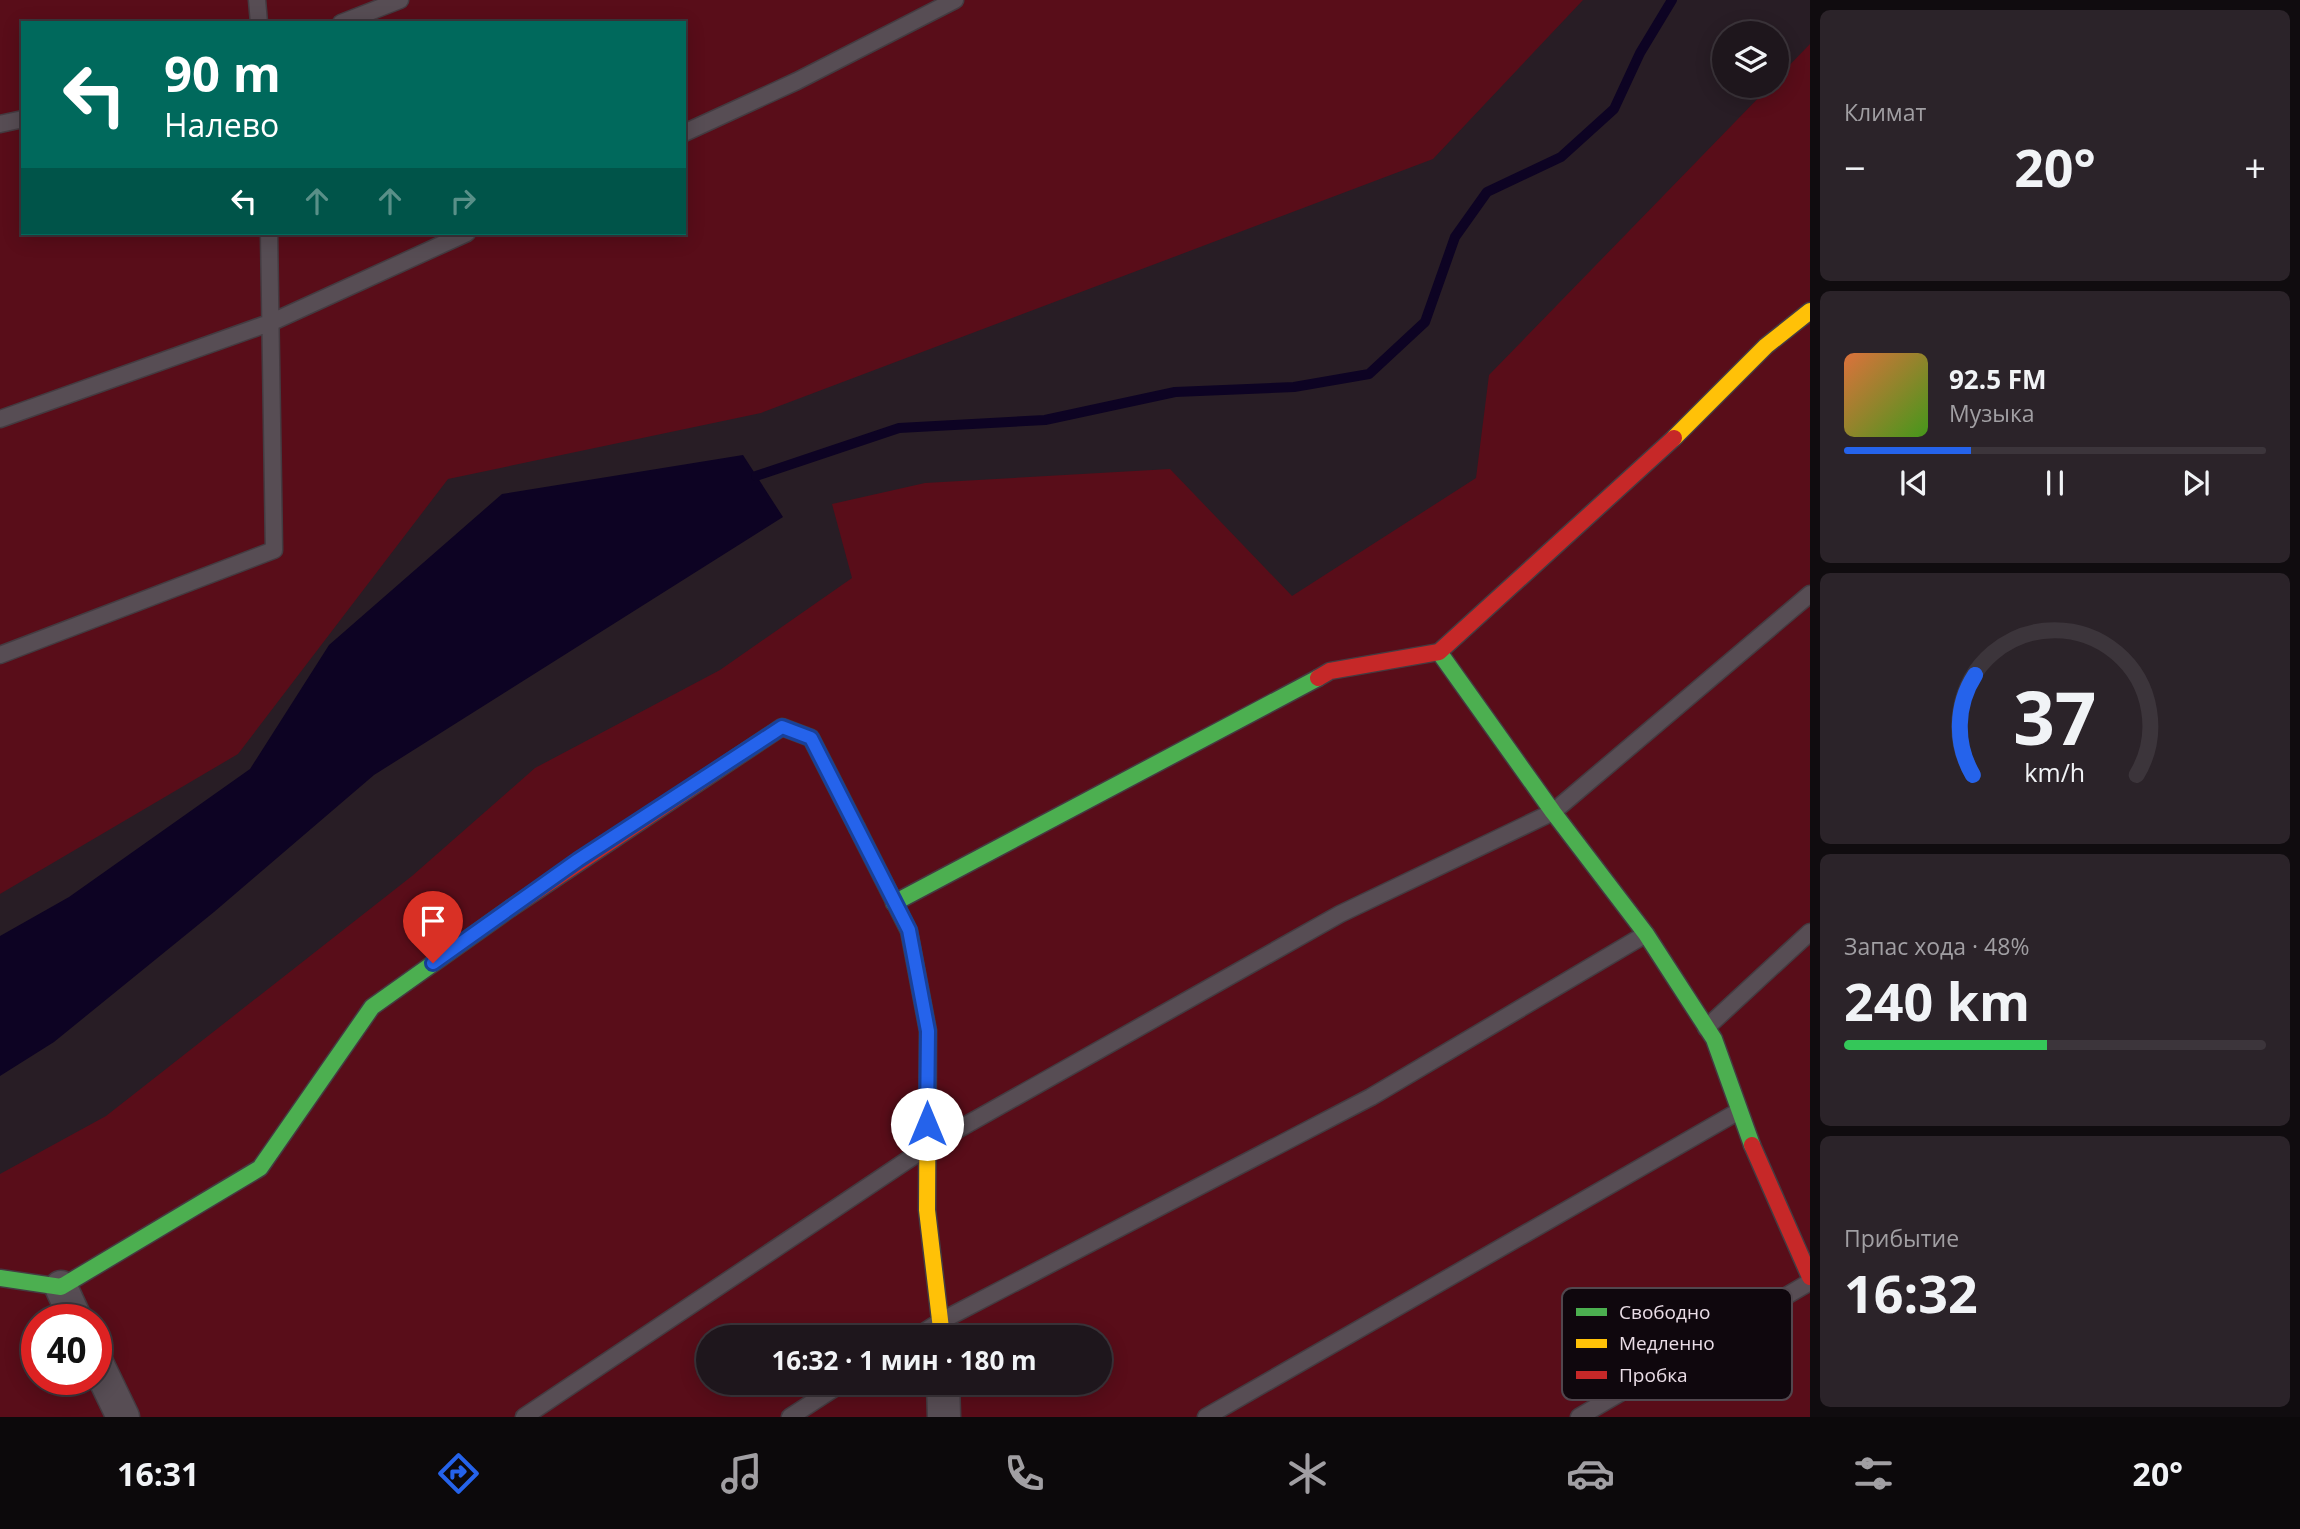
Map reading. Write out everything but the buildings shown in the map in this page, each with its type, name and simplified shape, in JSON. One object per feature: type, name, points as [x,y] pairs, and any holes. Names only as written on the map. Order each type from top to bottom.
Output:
[{"type":"street","points":[[894,903],[1330,671],[1439,652],[1656,456],[1766,346],[1810,311]]},
{"type":"street","points":[[1439,652],[1553,812],[1646,934],[1714,1040],[1739,1111],[1810,1279]]},
{"type":"street","points":[[0,1278],[61,1287],[141,1242],[260,1168],[372,1007],[556,876],[782,727],[811,738],[909,930],[928,1031],[927,1210],[941,1325]]},
{"type":"street","points":[[61,1287],[69,1304]]},
{"type":"street","points":[[112,1394],[123,1417]]},
{"type":"street","points":[[943,1395],[944,1417]]},
{"type":"lane","points":[[257,0],[259,21]]},
{"type":"lane","points":[[346,21],[400,0]]},
{"type":"lane","points":[[686,132],[797,81],[955,0]]},
{"type":"lane","points":[[0,124],[21,119]]},
{"type":"lane","points":[[0,655],[274,550],[269,235]]},
{"type":"lane","points":[[0,419],[272,322],[463,235]]},
{"type":"lane","points":[[524,1417],[927,1147],[1340,914],[1553,812],[1810,594]]},
{"type":"lane","points":[[1706,1028],[1810,932]]},
{"type":"lane","points":[[949,1325],[1371,1097],[1646,934]]},
{"type":"lane","points":[[1206,1417],[1739,1111]]},
{"type":"lane","points":[[1792,1290],[1810,1279]]},
{"type":"lane","points":[[790,1417],[824,1395]]},
{"type":"lane","points":[[1579,1417],[1607,1400]]},
{"type":"shaded area","points":[[0,0],[1583,0],[1433,159],[761,413],[448,479],[238,754],[0,894]]},
{"type":"shaded area","points":[[1810,44],[1810,1417],[0,1417],[0,1174],[106,1116],[412,876],[535,768],[720,670],[852,578],[832,504],[925,483],[1170,469],[1292,596],[1476,478],[1489,375],[1758,98],[1789,98],[1789,66]]},
{"type":"shaded area","points":[[743,455],[783,517],[374,775],[214,912],[54,1042],[0,1076],[0,936],[69,897],[250,769],[329,645],[502,494]]},
{"type":"waterway","points":[[756,476],[899,428],[1045,420],[1175,392],[1294,387],[1369,374],[1425,322],[1455,237],[1487,192],[1561,157],[1614,109],[1640,53],[1672,0]]},
{"type":"traffic: fast","points":[[1439,652],[1553,812],[1646,934],[1714,1039],[1752,1145]]},
{"type":"traffic: fast","points":[[894,903],[1318,678]]},
{"type":"traffic: fast","points":[[0,1278],[61,1287],[260,1168],[372,1007],[511,908]]},
{"type":"traffic: slow","points":[[1674,438],[1766,346],[1810,311]]},
{"type":"traffic: slow","points":[[857,828],[909,931],[928,1031],[927,1210],[941,1325]]},
{"type":"traffic: jam","points":[[1318,678],[1330,671],[1439,652],[1674,438]]},
{"type":"traffic: jam","points":[[511,908],[782,727],[811,738],[857,828]]},
{"type":"traffic: jam","points":[[1752,1145],[1810,1277]]},
{"type":"route","points":[[433,963],[646,814],[782,727],[811,738],[909,930],[928,1031],[927,1124]]}]
